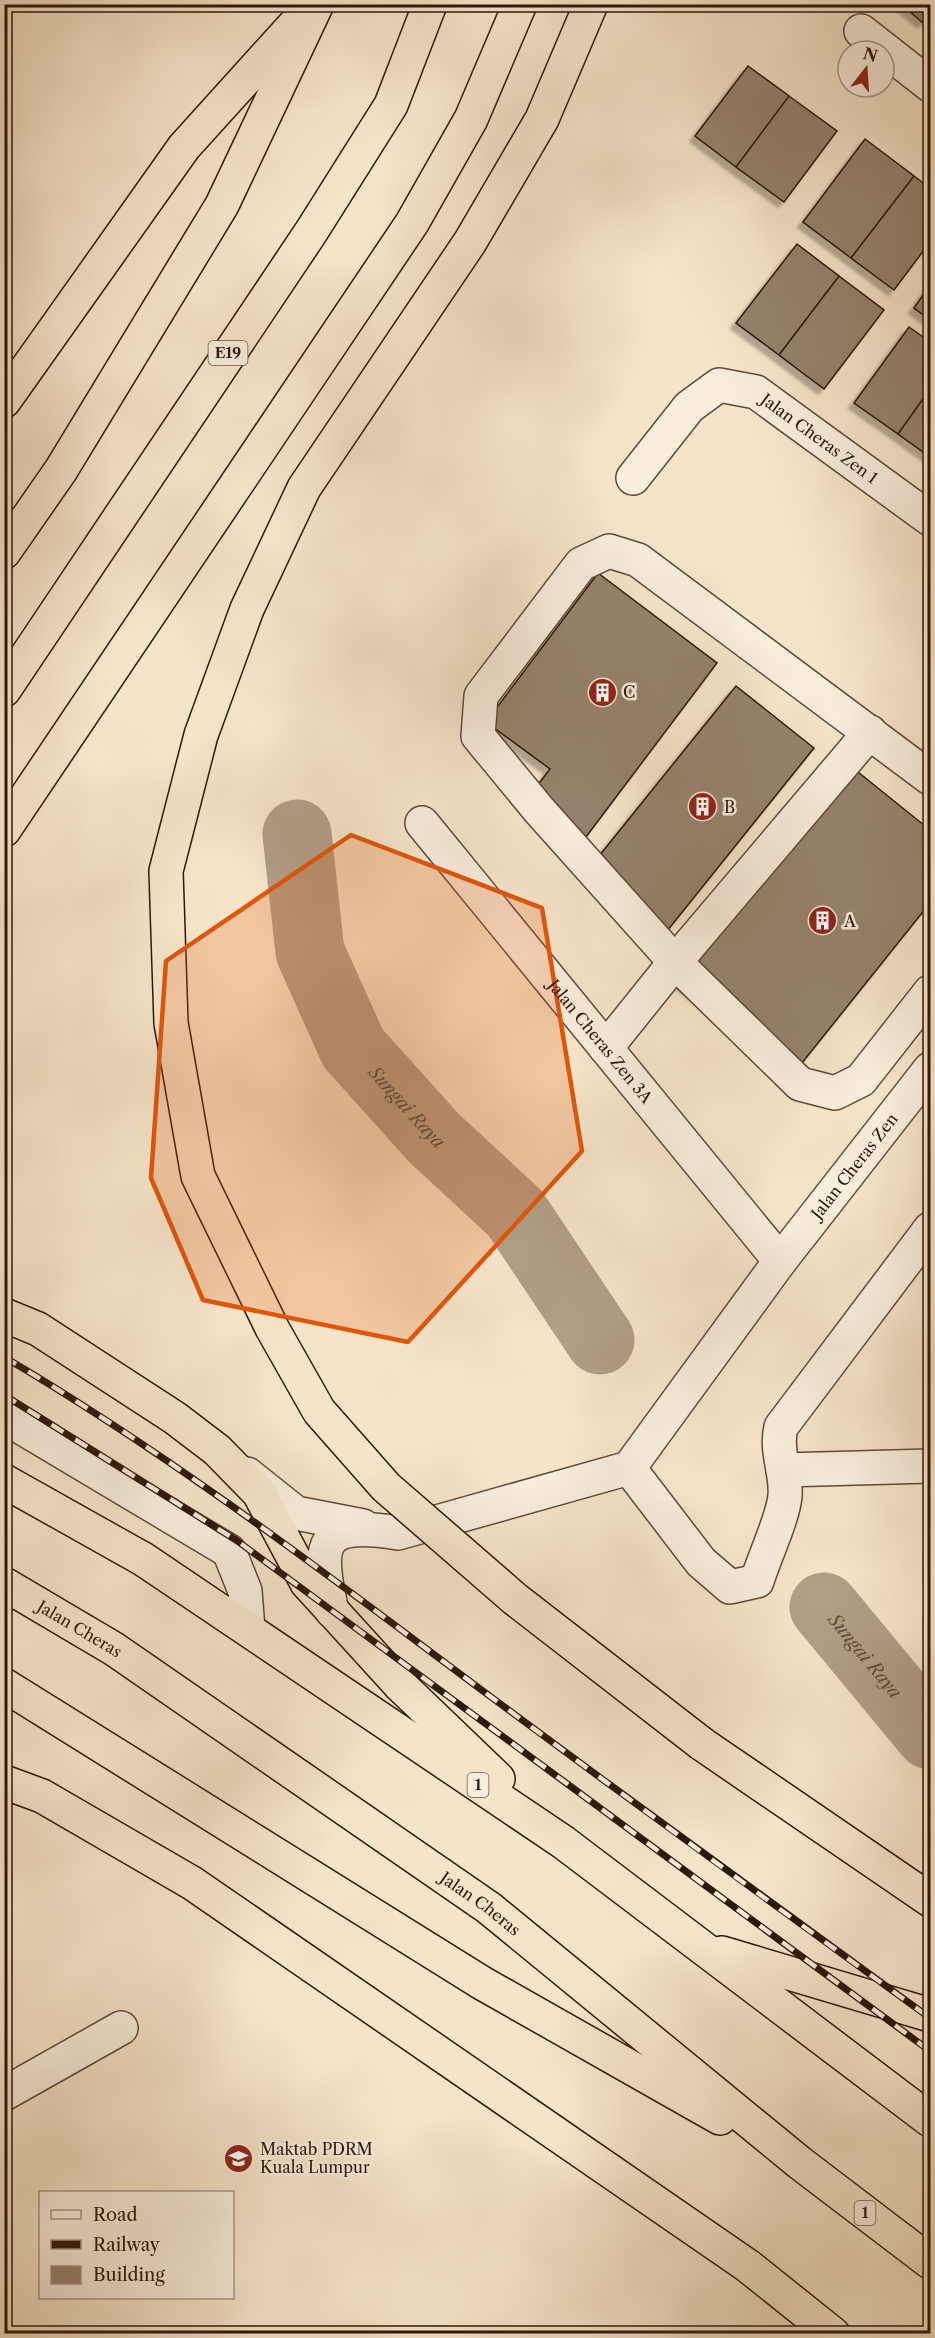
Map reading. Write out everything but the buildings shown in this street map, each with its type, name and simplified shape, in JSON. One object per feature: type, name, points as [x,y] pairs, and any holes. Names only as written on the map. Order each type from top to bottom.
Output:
[{"type":"highway","points":[[4,401],[184,147],[315,4]]},
{"type":"highway","points":[[4,552],[61,471],[222,205],[315,4]]},
{"type":"highway","name":"E19","points":[[4,690],[311,232],[391,105],[430,4]]},
{"type":"highway","points":[[4,830],[411,223],[471,118],[520,4]]},
{"type":"highway","points":[[591,4],[542,119],[470,242],[304,488],[246,609],[201,735],[166,871],[171,1023],[198,1176],[272,1328],[319,1411],[386,1487],[515,1599],[702,1743],[930,1900]]},
{"type":"highway","points":[[4,1315],[38,1329],[175,1418],[217,1450],[259,1493],[301,1574],[332,1611],[399,1684],[563,1842]]},
{"type":"highway","name":"1","points":[[4,1481],[143,1559],[563,1842],[706,1948],[930,2120]]},
{"type":"highway","name":"Jalan Cheras","points":[[4,1584],[123,1655],[489,1908],[800,2163],[930,2262]]},
{"type":"highway","points":[[4,1685],[482,1983],[800,2163]]},
{"type":"highway","points":[[4,1782],[42,1796],[192,1883],[748,2266],[833,2334]]},
{"type":"highway","points":[[706,1948],[930,2015]]},
{"type":"street","points":[[861,31],[930,85]]},
{"type":"street","name":"Jalan Cheras Zen 1","points":[[633,478],[689,407],[718,385],[756,392],[930,519]]},
{"type":"street","points":[[930,778],[638,560],[609,551],[581,564],[481,696],[478,736],[539,810],[675,962],[800,1084],[835,1093],[861,1080],[930,992]]},
{"type":"street","points":[[606,1048],[675,962],[870,732]]},
{"type":"street","name":"Jalan Cheras Zen 3A","points":[[422,823],[780,1261]]},
{"type":"street","name":"Jalan Cheras Zen","points":[[628,1468],[780,1261],[930,1070]]},
{"type":"street","points":[[332,1611],[326,1582],[324,1555],[330,1541],[341,1530],[364,1527],[398,1533],[628,1468],[701,1562],[730,1587],[757,1581],[785,1498],[783,1470],[777,1444],[781,1427],[925,1248]]},
{"type":"street","points":[[4,1417],[229,1551],[245,1591],[248,1629]]},
{"type":"street","points":[[217,1450],[296,1513],[398,1533]]},
{"type":"street","points":[[783,1470],[930,1467]]},
{"type":"street","points":[[4,2094],[121,2028]]},
{"type":"highlighted area","points":[[351,835],[542,908],[582,1151],[408,1342],[203,1300],[151,1178],[166,961]]},
{"type":"waterway","name":"Sungai Raya","points":[[297,834],[310,952],[353,1048],[434,1138],[515,1213],[600,1340]]},
{"type":"waterway","name":"Sungai Raya","points":[[824,1607],[930,1735]]},
{"type":"railway","points":[[4,1357],[129,1435],[250,1519],[930,2018]]},
{"type":"railway","points":[[4,1395],[236,1540],[930,2051]]},
{"type":"place","name":"C","points":[[602,692]]},
{"type":"place","name":"B","points":[[703,807]]},
{"type":"place","name":"A","points":[[823,921]]},
{"type":"place","name":"Maktab PDRM Kuala Lumpur","points":[[239,2158]]}]
